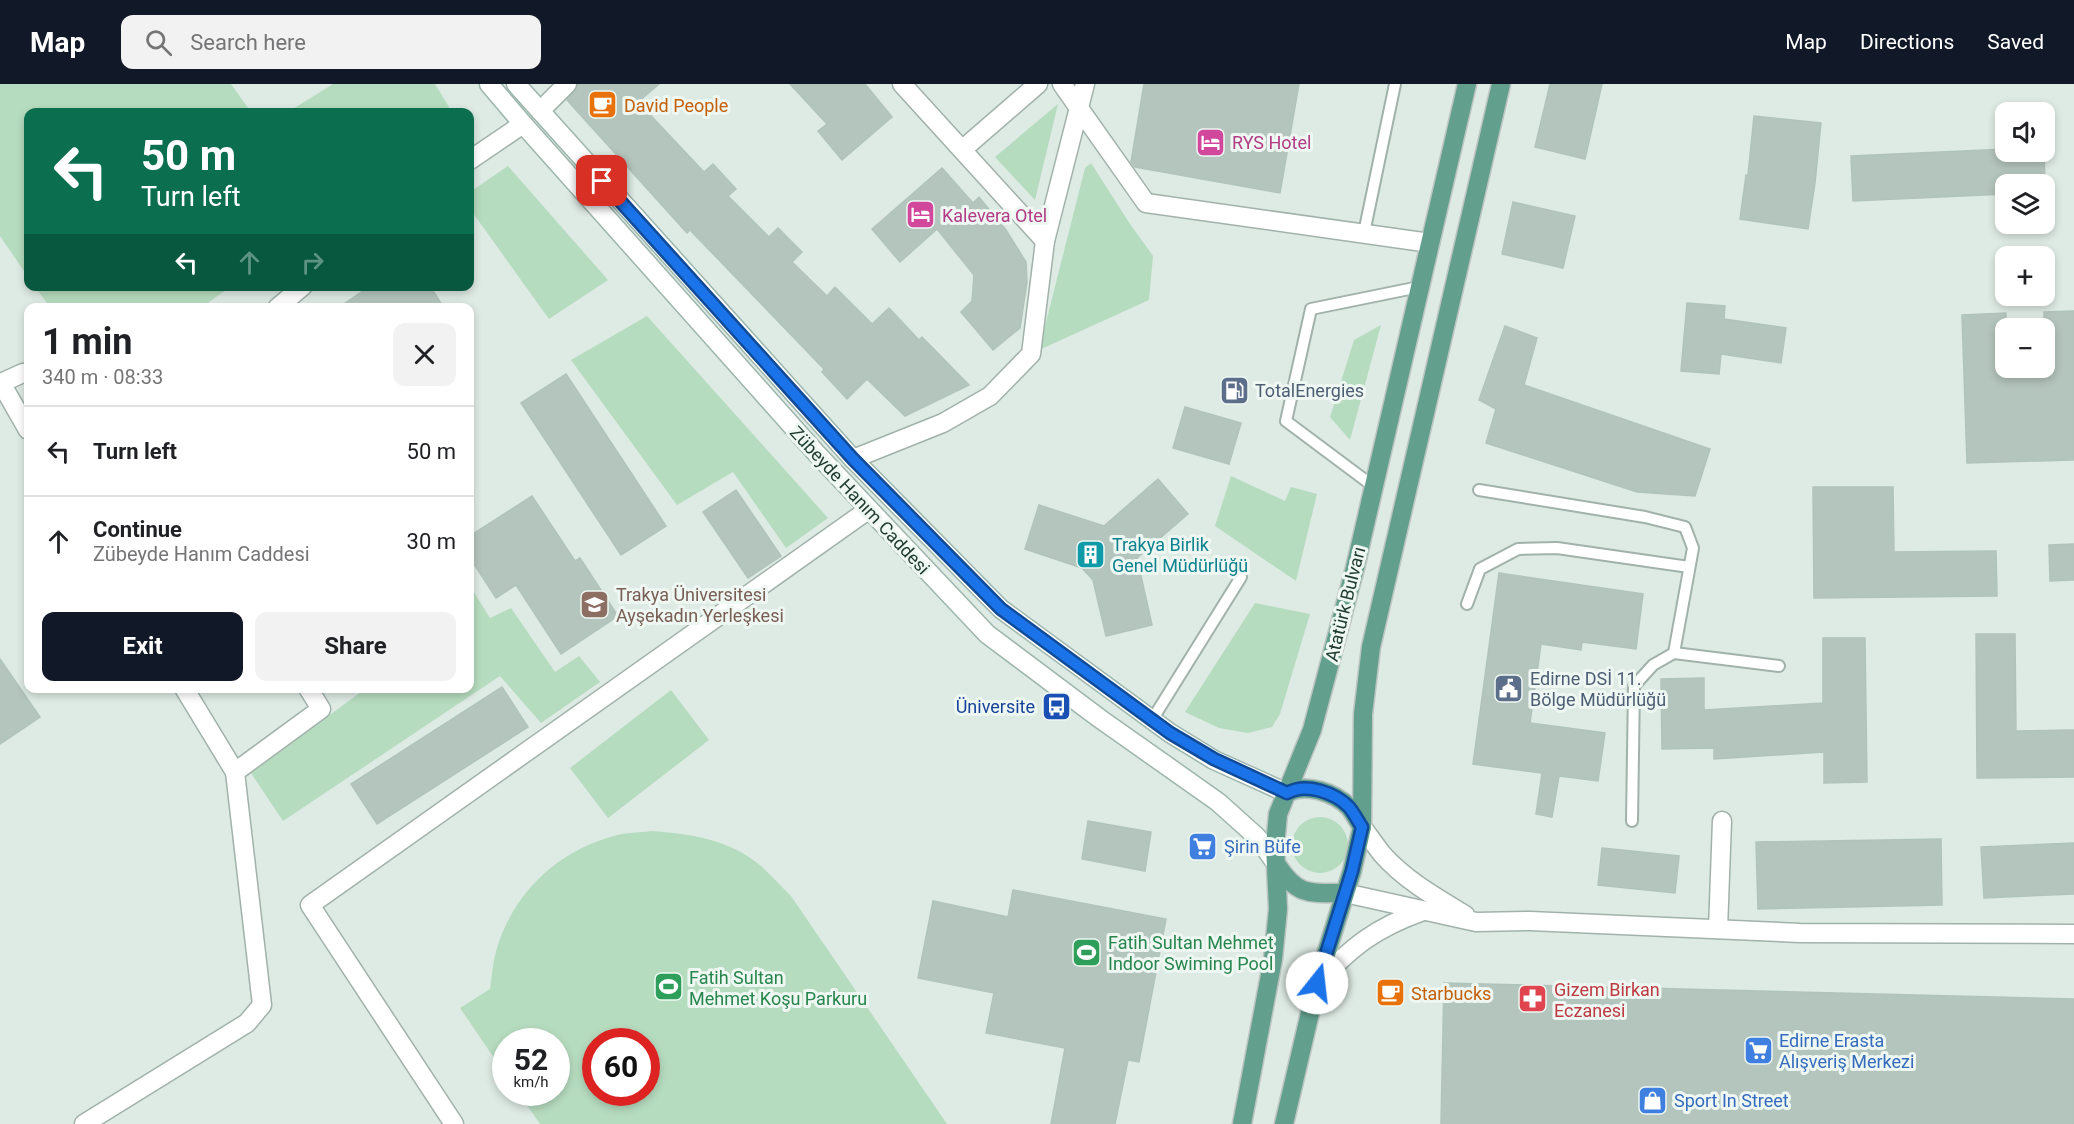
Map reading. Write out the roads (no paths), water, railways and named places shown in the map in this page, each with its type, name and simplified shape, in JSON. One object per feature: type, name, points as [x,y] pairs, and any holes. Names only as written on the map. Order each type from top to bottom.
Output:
[{"type":"main road","name":"Atatürk Bulvarı","points":[[1242,1124],[1273,959],[1278,909],[1276,830],[1278,814],[1315,719],[1355,568],[1467,84]]},
{"type":"main road","name":"Atatürk Bulvarı","points":[[1284,1124],[1317,983],[1345,893],[1362,827],[1363,714],[1371,647],[1501,84]]},
{"type":"main road","points":[[1287,793],[1292,790],[1315,790],[1339,799],[1350,809],[1362,827]]},
{"type":"main road","points":[[1277,865],[1286,879],[1296,887],[1316,893],[1345,893]]},
{"type":"street","name":"Zübeyde Hanım Caddesi","points":[[489,84],[868,510],[987,634],[1099,718],[1218,802],[1257,837],[1277,865]]},
{"type":"street","name":"Zübeyde Hanım Caddesi","points":[[516,84],[853,459],[1001,609],[1152,720],[1214,759],[1287,793]]},
{"type":"street","points":[[540,111],[567,84]]},
{"type":"street","points":[[902,84],[1045,241]]},
{"type":"street","points":[[963,149],[1038,84]]},
{"type":"street","points":[[1062,84],[1146,203],[1430,243]]},
{"type":"street","points":[[853,459],[943,423],[990,396],[1031,354],[1045,241],[1085,84]]},
{"type":"street","points":[[474,157],[523,124]]},
{"type":"street","points":[[283,303],[297,291]]},
{"type":"street","points":[[24,373],[1,383],[24,423]]},
{"type":"street","points":[[454,1124],[310,905],[868,510]]},
{"type":"street","points":[[84,1124],[247,1023],[262,1005],[235,772],[187,693]]},
{"type":"street","points":[[235,772],[321,709],[311,693]]},
{"type":"street","points":[[1718,929],[1722,821]]},
{"type":"street","points":[[1362,827],[1382,853],[1404,875],[1476,922]]},
{"type":"street","points":[[1345,893],[1476,922],[1530,921],[1800,933],[2074,934]]},
{"type":"street","points":[[1317,983],[1343,956],[1371,934],[1396,920],[1424,911]]},
{"type":"lane","points":[[1364,233],[1395,84]]},
{"type":"lane","points":[[1373,486],[1286,421],[1311,309],[1419,287]]},
{"type":"lane","points":[[1479,490],[1645,517],[1685,527],[1693,548],[1674,653]]},
{"type":"lane","points":[[1467,604],[1480,568],[1518,549],[1557,548],[1689,567]]},
{"type":"lane","points":[[1152,720],[1241,577]]},
{"type":"lane","points":[[1632,821],[1634,686],[1653,665],[1674,653],[1779,666]]},
{"type":"place","name":"David People","points":[[603,105]]},
{"type":"place","name":"RYS Hotel","points":[[1211,142]]},
{"type":"place","name":"Kalevera Otel","points":[[921,215]]},
{"type":"place","name":"TotalEnergies","points":[[1234,390]]},
{"type":"place","name":"Trakya Birlik Genel Müdürlüğü","points":[[1091,554]]},
{"type":"place","name":"Trakya Üniversitesi Ayşekadın Yerleşkesi","points":[[595,604]]},
{"type":"place","name":"Edirne DSİ 11. Bölge Müdürlüğü","points":[[1509,688]]},
{"type":"place","name":"Üniversite","points":[[1056,706]]},
{"type":"place","name":"Şirin Büfe","points":[[1203,846]]},
{"type":"place","name":"Fatih Sultan Mehmet Indoor Swiming Pool","points":[[1087,952]]},
{"type":"place","name":"Fatih Sultan Mehmet Koşu Parkuru","points":[[668,987]]},
{"type":"place","name":"Starbucks","points":[[1390,993]]},
{"type":"place","name":"Gizem Birkan Eczanesi","points":[[1533,999]]},
{"type":"place","name":"Edirne Erasta Alışveriş Merkezi","points":[[1758,1050]]},
{"type":"place","name":"Sport In Street","points":[[1653,1100]]}]
